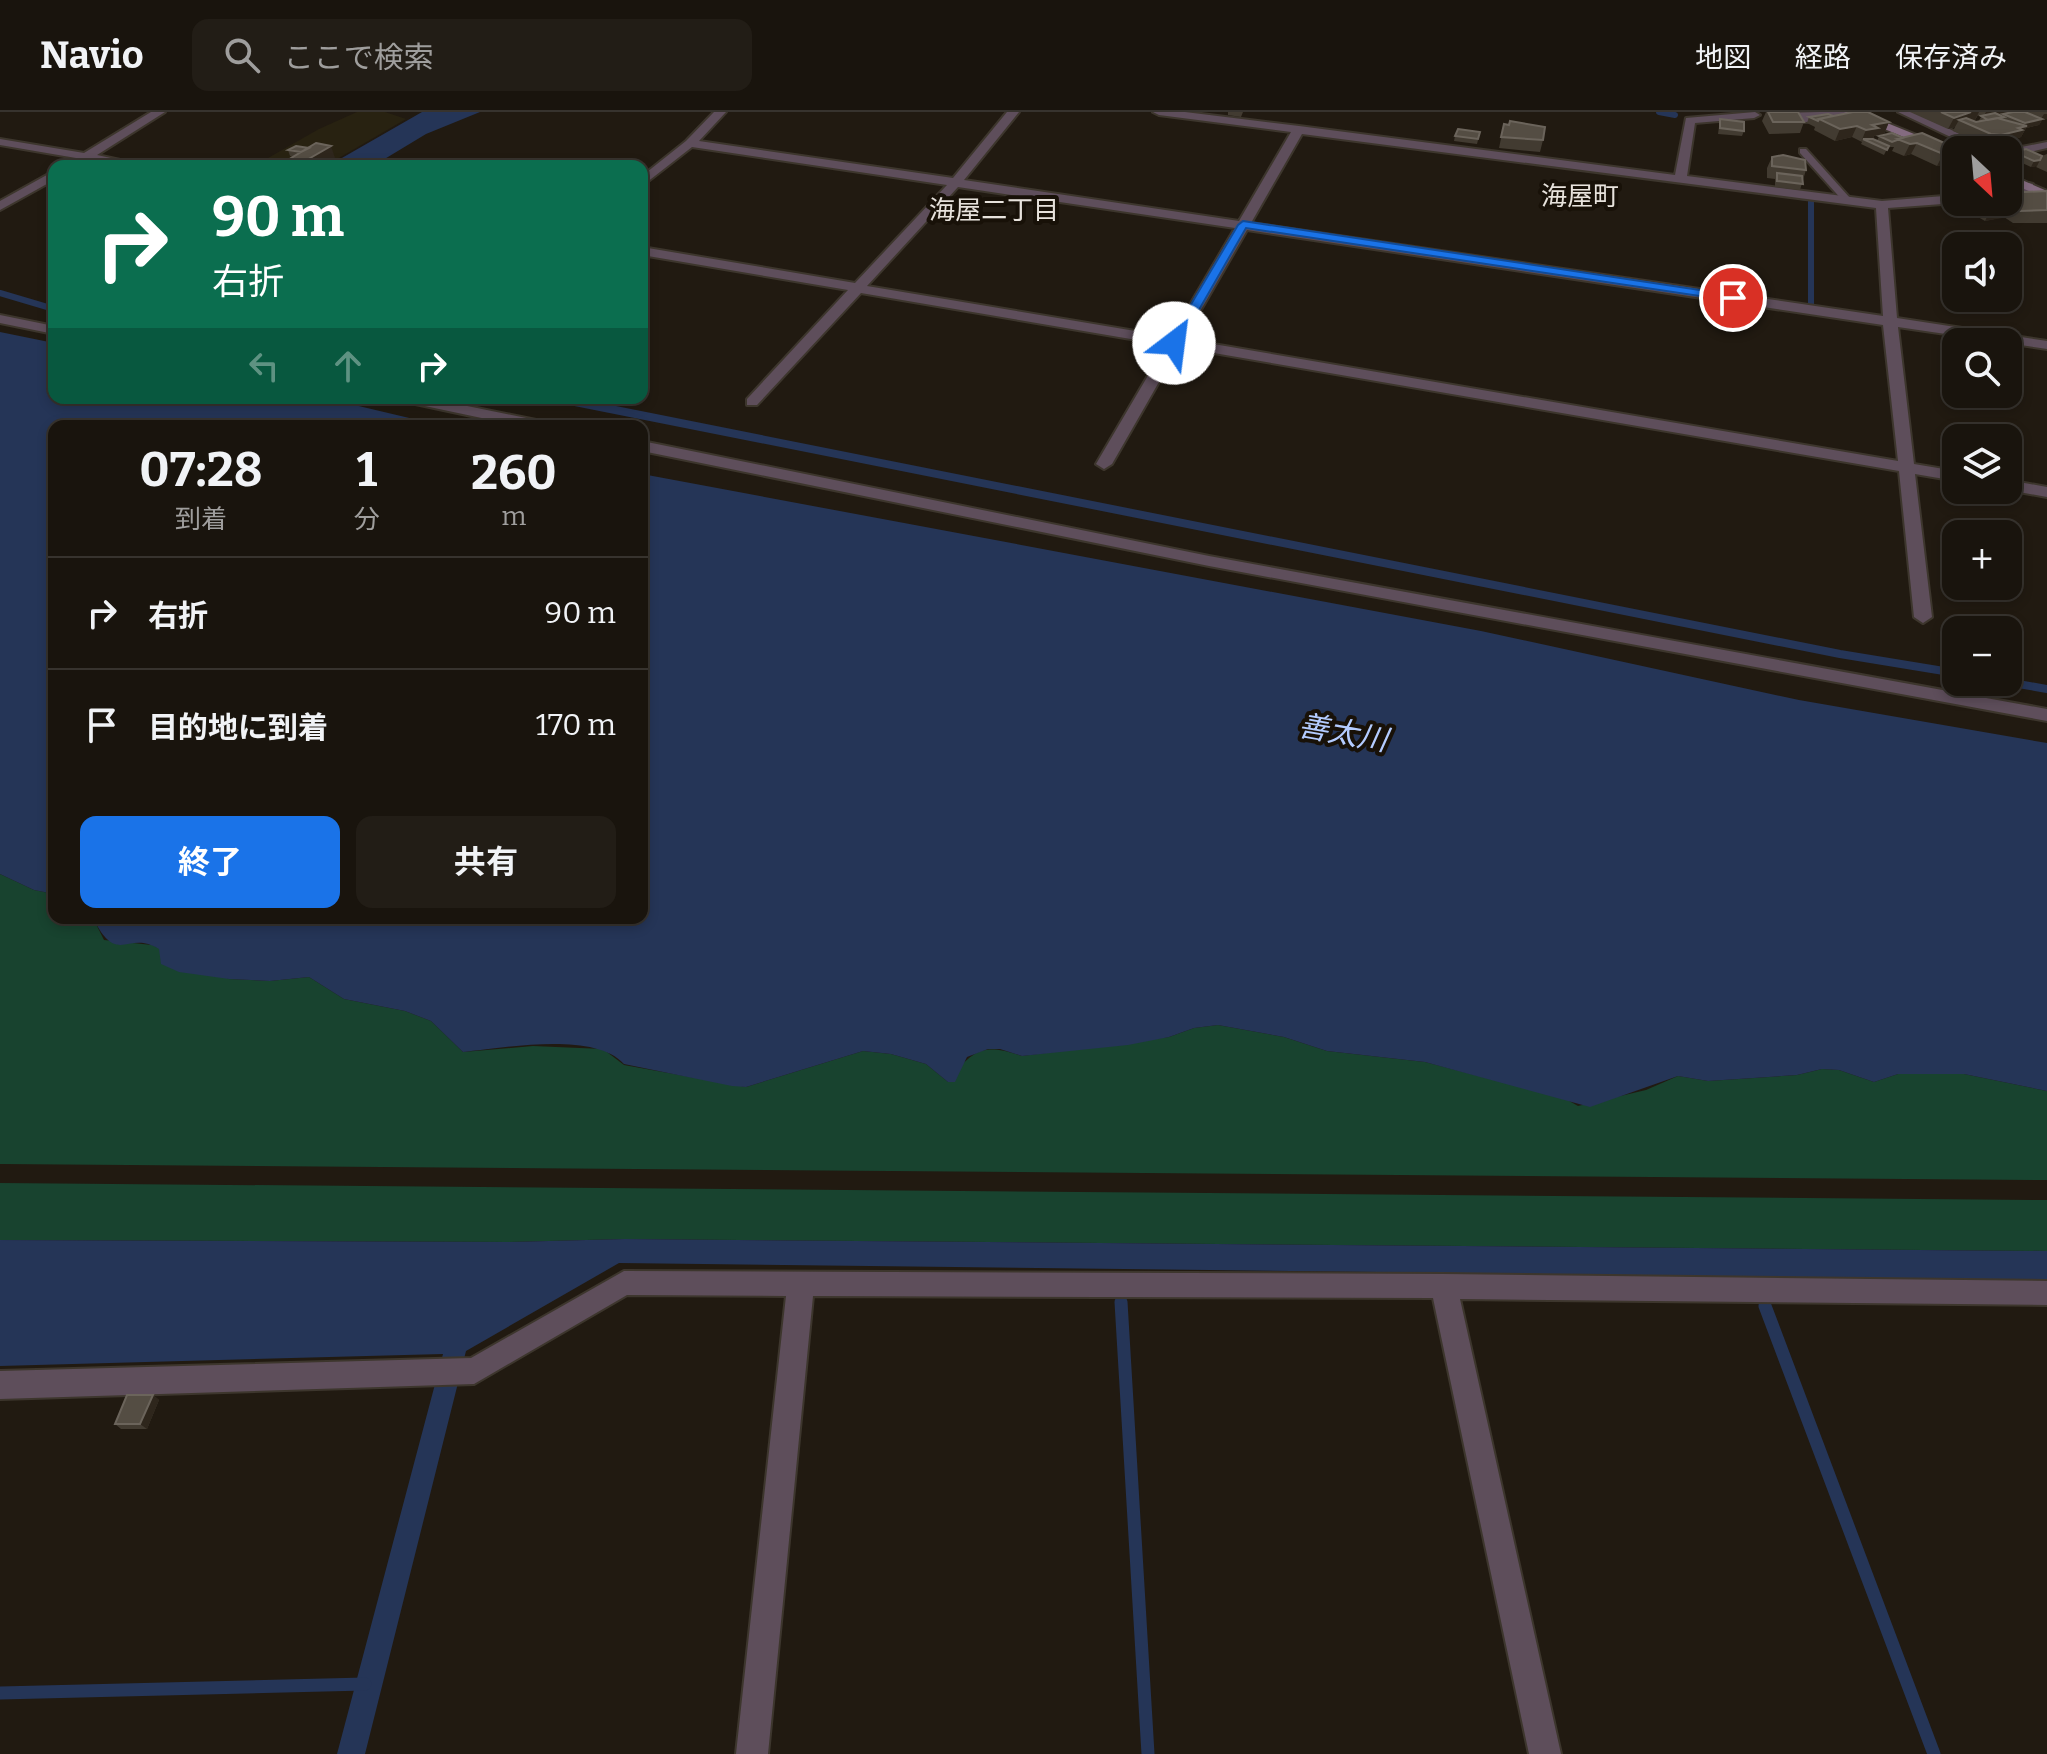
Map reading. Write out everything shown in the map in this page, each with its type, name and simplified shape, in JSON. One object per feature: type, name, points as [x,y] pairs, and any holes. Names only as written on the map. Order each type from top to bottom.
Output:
[{"type":"main road","points":[[1850,112],[1942,149]]},
{"type":"main road","points":[[2022,184],[2047,195]]},
{"type":"street","points":[[80,160],[159,112]]},
{"type":"street","points":[[648,177],[690,143],[720,112]]},
{"type":"street","points":[[752,402],[956,182],[1013,112]]},
{"type":"street","points":[[1159,112],[1882,205],[1942,200]]},
{"type":"street","points":[[1733,112],[1801,118],[1843,112]]},
{"type":"street","points":[[1904,112],[1957,136]]},
{"type":"street","points":[[1681,178],[1690,120],[1754,115]]},
{"type":"street","points":[[1104,464],[1299,129]]},
{"type":"street","points":[[0,142],[109,160]]},
{"type":"street","points":[[690,143],[2047,345]]},
{"type":"street","points":[[2022,150],[2047,145]]},
{"type":"street","points":[[0,206],[48,178]]},
{"type":"street","points":[[2022,189],[2029,187]]},
{"type":"street","points":[[1882,205],[1890,321],[1923,617]]},
{"type":"street","points":[[648,252],[1942,474]]},
{"type":"street","points":[[0,319],[48,329]]},
{"type":"street","points":[[435,404],[512,420]]},
{"type":"street","points":[[648,447],[1209,561],[2047,715]]},
{"type":"street","points":[[2022,488],[2047,492]]},
{"type":"street","points":[[0,1385],[474,1371],[624,1283],[1444,1286],[2047,1293]]},
{"type":"street","points":[[752,1754],[801,1283]]},
{"type":"street","points":[[1444,1286],[1545,1754]]},
{"type":"lane","points":[[1803,151],[1847,200]]},
{"type":"shaded area","points":[[357,112],[385,112],[406,119],[335,160],[265,160],[319,129]]},
{"type":"green space","points":[[0,874],[34,890],[48,893],[48,924],[96,924],[104,940],[152,945],[229,979],[270,981],[309,977],[344,999],[405,1011],[431,1021],[463,1052],[533,1046],[603,1049],[624,1065],[746,1087],[863,1051],[891,1054],[926,1064],[948,1082],[972,1056],[988,1050],[1022,1056],[1169,1037],[1194,1028],[1218,1025],[1284,1037],[1327,1051],[1425,1062],[1564,1098],[1578,1106],[1646,1090],[1678,1076],[1708,1081],[1797,1075],[1822,1069],[1839,1070],[1874,1082],[1898,1074],[1964,1074],[2047,1091],[2047,1180],[0,1164]]},
{"type":"green space","points":[[0,1183],[2047,1200],[2047,1251],[625,1239],[510,1242],[0,1240]]},
{"type":"water","points":[[422,112],[480,112],[426,134],[383,160],[338,160]]},
{"type":"water","points":[[0,332],[48,342],[48,404],[350,404],[418,420],[48,420],[48,893],[34,890],[0,874]]},
{"type":"water","name":"善太川","points":[[648,475],[1481,631],[1799,700],[2047,743],[2047,1091],[1964,1074],[1898,1074],[1874,1082],[1839,1070],[1822,1069],[1797,1075],[1708,1081],[1678,1076],[1590,1107],[1425,1062],[1327,1051],[1284,1037],[1218,1025],[1128,1045],[1022,1056],[1000,1049],[988,1049],[967,1057],[955,1082],[948,1082],[926,1064],[891,1054],[863,1051],[746,1087],[732,1086],[624,1064],[610,1054],[571,1045],[524,1045],[463,1052],[431,1021],[405,1011],[344,999],[309,977],[270,981],[179,972],[161,964],[159,949],[139,943],[116,945],[97,924],[648,924]]},
{"type":"water","points":[[625,1239],[2047,1251],[2047,1280],[619,1263],[466,1351],[365,1754],[337,1754],[443,1354],[0,1366],[0,1240],[510,1242]]},
{"type":"building","points":[[1768,112],[1798,112],[1804,122],[1773,122]]},
{"type":"building","points":[[1868,112],[1889,122],[1872,125],[1878,128],[1866,130],[1857,126],[1840,129],[1819,119]]},
{"type":"building","points":[[1941,112],[1971,112],[1954,118]]},
{"type":"building","points":[[2025,112],[2042,119],[2025,123],[2003,114]]},
{"type":"building","points":[[1995,113],[2004,117],[1988,120],[1981,116]]},
{"type":"building","points":[[1833,116],[1818,121],[1809,117]]},
{"type":"building","points":[[1966,118],[1976,122],[1997,118],[2027,126],[2001,135],[1991,134],[1959,120]]},
{"type":"building","points":[[1720,119],[1744,122],[1744,131],[1720,128]]},
{"type":"building","points":[[1510,121],[1545,127],[1543,140],[1501,137],[1504,124],[1509,125]]},
{"type":"building","points":[[1458,129],[1480,132],[1478,139],[1455,136]]},
{"type":"building","points":[[1892,133],[1903,138],[1892,142],[1879,136]]},
{"type":"building","points":[[1922,133],[1942,142],[1942,154],[1917,143],[1897,139]]},
{"type":"building","points":[[1863,139],[1873,139],[1889,146],[1887,150]]},
{"type":"building","points":[[316,143],[331,146],[307,160],[288,160]]},
{"type":"building","points":[[296,146],[309,148],[301,152],[288,150]]},
{"type":"building","points":[[2022,150],[2042,156],[2034,161],[2022,156]]},
{"type":"building","points":[[1783,155],[1805,160],[1806,170],[1772,166],[1772,157]]},
{"type":"building","points":[[1777,173],[1802,176],[1803,184],[1777,181]]},
{"type":"building","points":[[2047,191],[2047,210],[2022,211],[2024,192]]},
{"type":"building","points":[[127,1395],[153,1395],[140,1424],[115,1424]]},
{"type":"waterway","points":[[1659,112],[1675,115]]},
{"type":"waterway","points":[[1800,197],[1811,198],[1811,306]]},
{"type":"waterway","points":[[0,293],[48,307]]},
{"type":"waterway","points":[[585,404],[1840,654],[1942,671]]},
{"type":"waterway","points":[[2022,685],[2047,689]]},
{"type":"waterway","points":[[1121,1302],[1148,1754]]},
{"type":"waterway","points":[[1765,1306],[1934,1754]]},
{"type":"waterway","points":[[0,1693],[365,1684]]},
{"type":"district","name":"海屋町","points":[[1580,196]]},
{"type":"district","name":"海屋二丁目","points":[[994,210]]},
{"type":"route","points":[[1174,343],[1243,225],[1733,298]]}]
